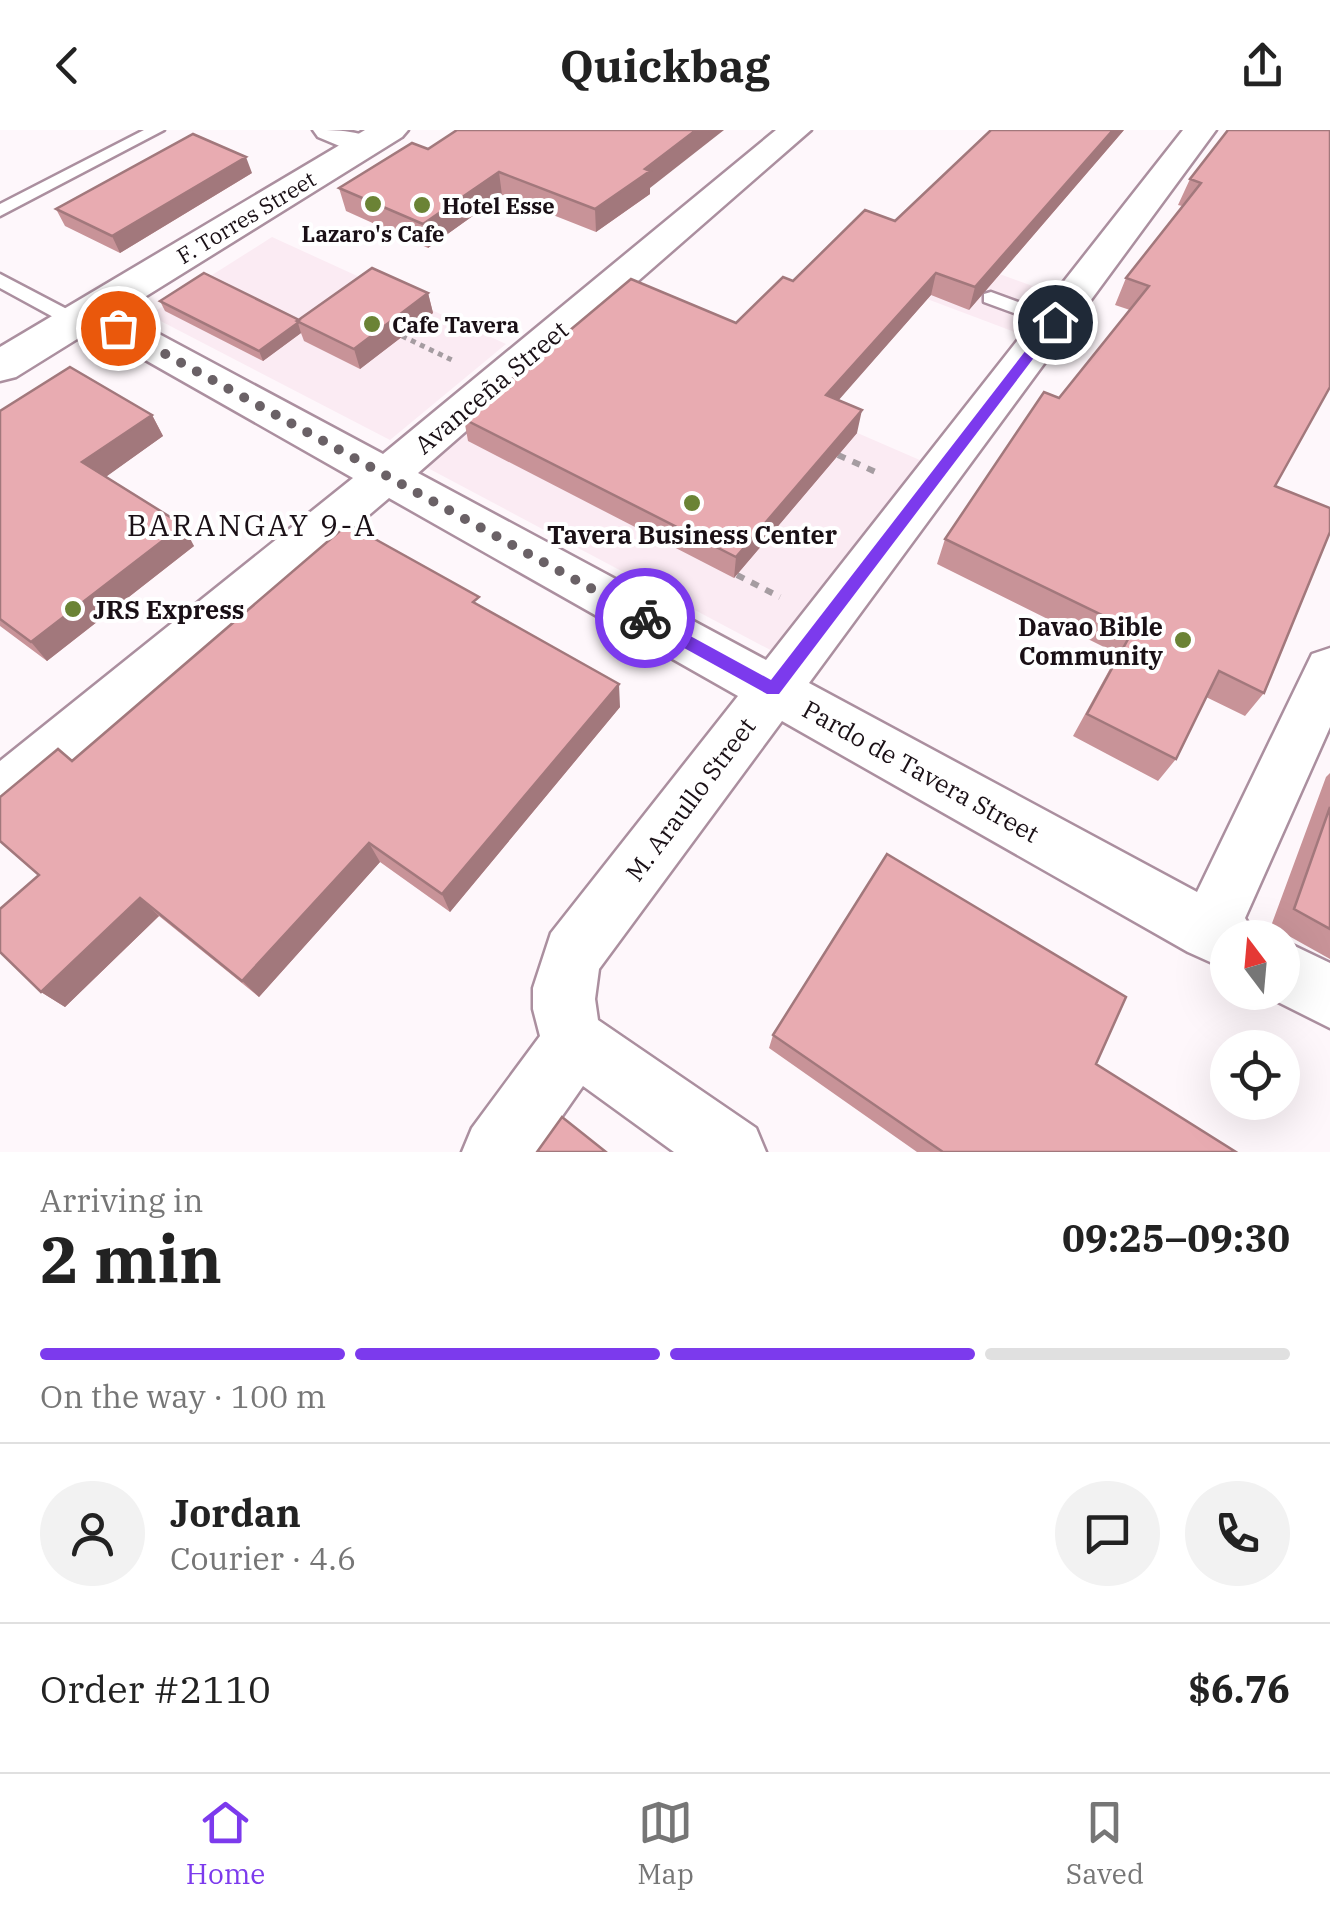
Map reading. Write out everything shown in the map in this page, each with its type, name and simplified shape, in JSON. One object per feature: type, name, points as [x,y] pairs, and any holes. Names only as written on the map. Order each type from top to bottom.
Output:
[{"type":"main road","name":"F. Torres Street","points":[[0,367],[361,135]]},
{"type":"street","name":"Avanceña Street","points":[[0,794],[386,476],[794,130]]},
{"type":"street","name":"M. Araullo Street","points":[[575,1042],[566,1024],[562,998],[573,954],[1200,130]]},
{"type":"street","name":"Pardo de Tavera Street","points":[[82,317],[386,476],[1210,932]]},
{"type":"street","points":[[1225,920],[1330,669]]},
{"type":"street","points":[[1300,981],[1330,998]]},
{"type":"street","points":[[496,1152],[575,1042],[732,1152]]},
{"type":"lane","points":[[0,211],[156,130]]},
{"type":"lane","points":[[0,280],[82,317]]},
{"type":"lane","points":[[990,298],[1055,322]]},
{"type":"shaded area","points":[[865,225],[1052,293],[1020,334],[829,262]]},
{"type":"shaded area","points":[[272,237],[506,344],[390,440],[149,315]]},
{"type":"shaded area","points":[[525,379],[738,381],[922,461],[776,653],[424,466]]},
{"type":"building","points":[[457,130],[696,130],[645,169],[650,171],[595,209],[499,172],[423,224],[339,188],[412,143],[428,149]]},
{"type":"building","points":[[991,130],[1113,130],[975,287],[936,273],[826,395],[862,410],[736,557],[464,419],[631,279],[736,323],[783,277],[793,281],[865,210],[895,221]]},
{"type":"building","points":[[1228,130],[1330,130],[1330,387],[1275,486],[1330,508],[1330,532],[1264,693],[1219,671],[1176,759],[1087,714],[1133,630],[945,539],[1044,392],[1059,398],[1149,286],[1126,278],[1201,183],[1190,179]]},
{"type":"building","points":[[193,134],[246,157],[112,236],[56,209]]},
{"type":"building","points":[[372,268],[428,293],[354,349],[297,321]]},
{"type":"building","points":[[204,273],[299,322],[259,351],[160,301]]},
{"type":"building","points":[[70,367],[152,415],[82,462],[183,525],[31,642],[0,619],[0,411]]},
{"type":"building","points":[[348,524],[479,597],[473,602],[619,684],[442,894],[369,843],[242,981],[140,898],[41,992],[0,952],[0,909],[39,875],[0,841],[0,797],[58,749],[72,761]]},
{"type":"building","points":[[1330,807],[1330,929],[1294,909]]},
{"type":"building","points":[[887,854],[1126,997],[1096,1064],[1236,1152],[943,1152],[773,1035]]},
{"type":"building","points":[[562,1117],[606,1152],[537,1152]]},
{"type":"way so far","points":[[118,328],[645,618]]},
{"type":"place","name":"Lazaro's Cafe","points":[[373,204]]},
{"type":"place","name":"Hotel Esse","points":[[422,205]]},
{"type":"place","name":"Cafe Tavera","points":[[372,324]]},
{"type":"place","name":"Tavera Business Center","points":[[692,503]]},
{"type":"place","name":"JRS Express","points":[[73,609]]},
{"type":"place","name":"Davao Bible Community","points":[[1183,640]]},
{"type":"district","name":"BARANGAY 9-A","points":[[252,524]]},
{"type":"route","points":[[645,618],[773,689],[1055,322]]}]
